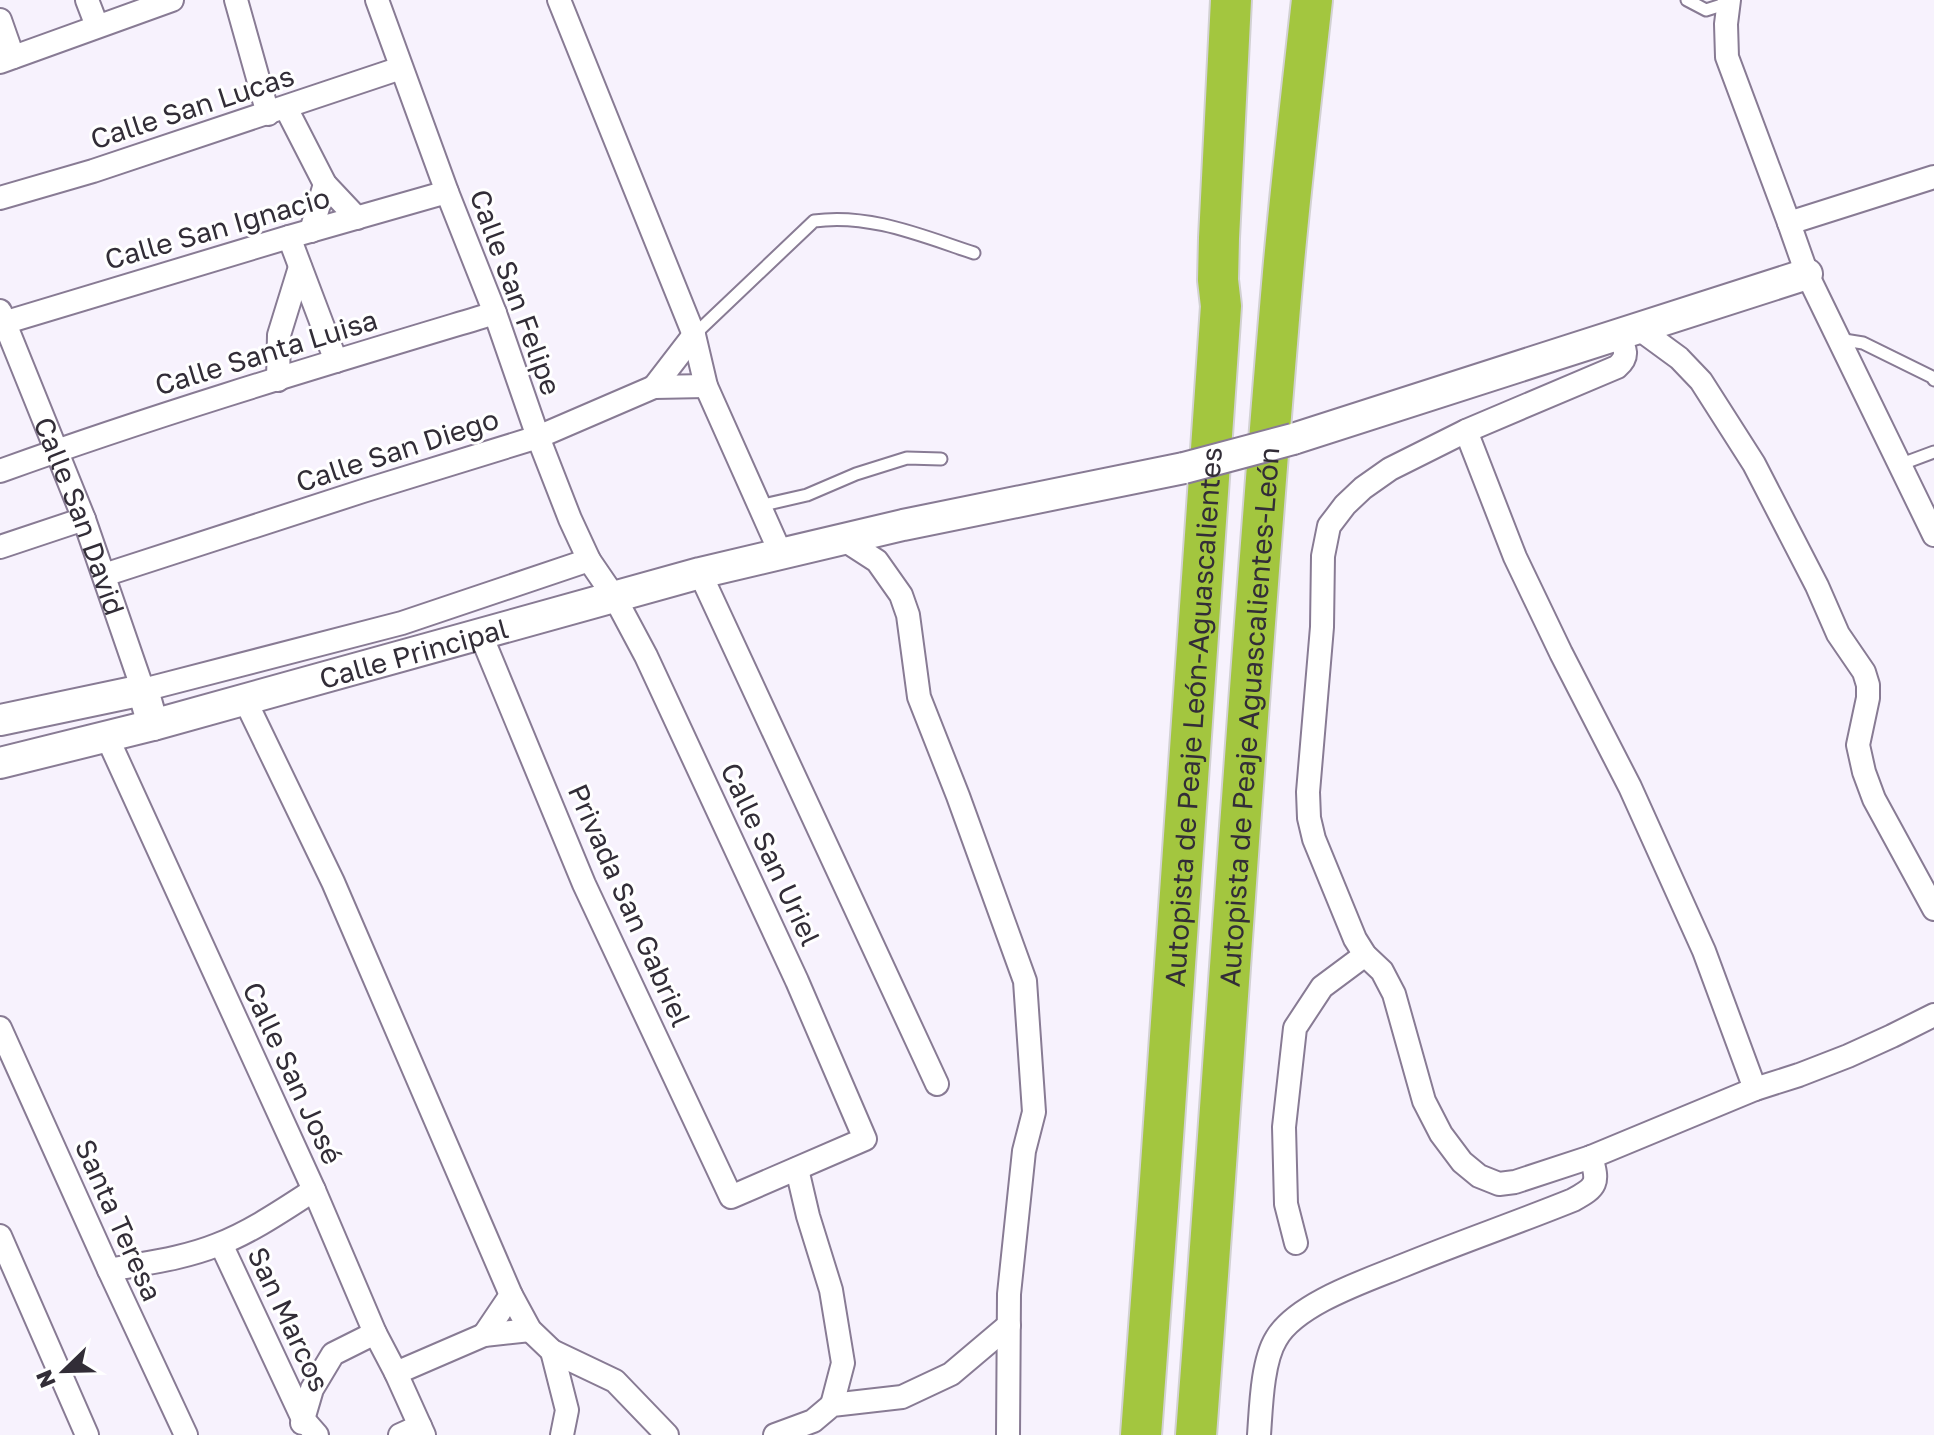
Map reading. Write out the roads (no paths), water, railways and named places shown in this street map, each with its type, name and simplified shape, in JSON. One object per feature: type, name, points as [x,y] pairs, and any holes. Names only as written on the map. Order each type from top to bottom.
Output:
[{"type":"highway","name":"Autopista de Peaje León-Aguascalientes","points":[[1141,1435],[1221,306],[1219,238],[1231,0]]},
{"type":"highway","points":[[1221,306],[1228,284],[1250,0]]},
{"type":"highway","points":[[1284,271],[1283,200],[1296,0]]},
{"type":"highway","name":"Autopista de Peaje Aguascalientes-León","points":[[1196,1435],[1249,690],[1284,271],[1312,0]]},
{"type":"street","points":[[87,0],[97,26]]},
{"type":"street","points":[[0,20],[7,59],[172,0]]},
{"type":"street","points":[[236,0],[277,111],[325,184],[357,218]]},
{"type":"street","name":"Calle San Felipe","points":[[377,0],[570,519],[589,560],[615,598]]},
{"type":"street","points":[[559,0],[694,335],[706,386],[781,554]]},
{"type":"street","points":[[1729,1],[1727,57],[1807,274],[1934,535]]},
{"type":"street","name":"Calle San Lucas","points":[[0,198],[93,171],[401,68]]},
{"type":"street","points":[[1789,223],[1934,177]]},
{"type":"street","points":[[311,231],[325,184]]},
{"type":"street","name":"Calle San Ignacio","points":[[2,319],[447,192]]},
{"type":"street","points":[[289,237],[336,361]]},
{"type":"street","points":[[278,380],[279,335],[300,267]]},
{"type":"street","name":"Calle Principal","points":[[0,763],[153,725],[700,573],[903,525],[1184,468],[1293,439],[1807,274]]},
{"type":"street","name":"Calle Santa Luisa","points":[[0,471],[336,361],[495,313]]},
{"type":"street","name":"Calle San David","points":[[2,319],[84,519],[153,725]]},
{"type":"street","points":[[1934,909],[1874,799],[1864,772],[1858,745],[1868,698],[1864,672],[1838,634],[1817,586],[1754,464],[1701,381],[1679,358],[1628,332],[1626,355],[1617,367],[1466,431],[1390,469],[1363,488],[1329,526],[1323,556],[1322,627],[1308,792],[1309,818],[1314,839],[1355,939],[1365,955],[1382,971],[1394,994],[1424,1101],[1441,1134],[1462,1162],[1479,1176],[1499,1184],[1515,1182],[1591,1157],[1755,1089],[1848,1056],[1934,1015]]},
{"type":"street","points":[[654,387],[694,335]]},
{"type":"street","name":"Calle San Diego","points":[[104,575],[538,437],[654,387],[706,386]]},
{"type":"street","points":[[1466,431],[1515,557],[1630,787],[1704,951],[1755,1089]]},
{"type":"street","points":[[0,547],[84,519]]},
{"type":"street","points":[[836,541],[877,561],[901,595],[908,615],[919,697],[1025,981],[1034,1112],[1024,1151],[1009,1294],[1008,1435]]},
{"type":"street","points":[[0,720],[143,690],[402,623],[589,560]]},
{"type":"street","points":[[700,573],[937,1084]]},
{"type":"street","name":"Calle San Uriel","points":[[615,598],[631,624],[737,851],[865,1139],[797,1169]]},
{"type":"street","name":"Privada San Gabriel","points":[[481,635],[584,884],[731,1197],[797,1169]]},
{"type":"street","points":[[245,700],[333,882],[511,1295],[530,1330],[552,1351],[615,1381],[667,1435]]},
{"type":"street","name":"Calle San José","points":[[107,737],[314,1190],[375,1333],[396,1373],[415,1432]]},
{"type":"street","points":[[1296,1243],[1286,1204],[1284,1127],[1295,1028],[1322,987],[1365,955]]},
{"type":"street","name":"Santa Teresa","points":[[0,1028],[186,1435]]},
{"type":"street","points":[[1259,1435],[1266,1368],[1276,1339],[1293,1319],[1343,1290],[1573,1200],[1594,1187],[1596,1179],[1591,1157]]},
{"type":"street","points":[[797,1169],[831,1290],[843,1363],[832,1405]]},
{"type":"street","points":[[109,1270],[171,1259],[221,1244],[314,1190]]},
{"type":"street","points":[[0,1236],[87,1435]]},
{"type":"street","name":"San Marcos","points":[[221,1244],[306,1430]]},
{"type":"street","points":[[484,1335],[511,1295]]},
{"type":"street","points":[[775,1435],[813,1421],[832,1405],[902,1397],[951,1374],[1009,1325]]},
{"type":"street","points":[[396,1373],[484,1335],[530,1330]]},
{"type":"street","points":[[306,1430],[312,1389],[333,1354],[375,1333]]},
{"type":"street","points":[[552,1351],[567,1410],[562,1435]]},
{"type":"lane","points":[[1687,0],[1706,10],[1729,1]]},
{"type":"lane","points":[[694,335],[814,221],[833,218],[891,225],[974,253]]},
{"type":"lane","points":[[1837,339],[1863,343],[1934,380]]},
{"type":"lane","points":[[1899,465],[1934,452]]},
{"type":"lane","points":[[759,506],[807,495],[856,474],[907,458],[941,459]]}]
